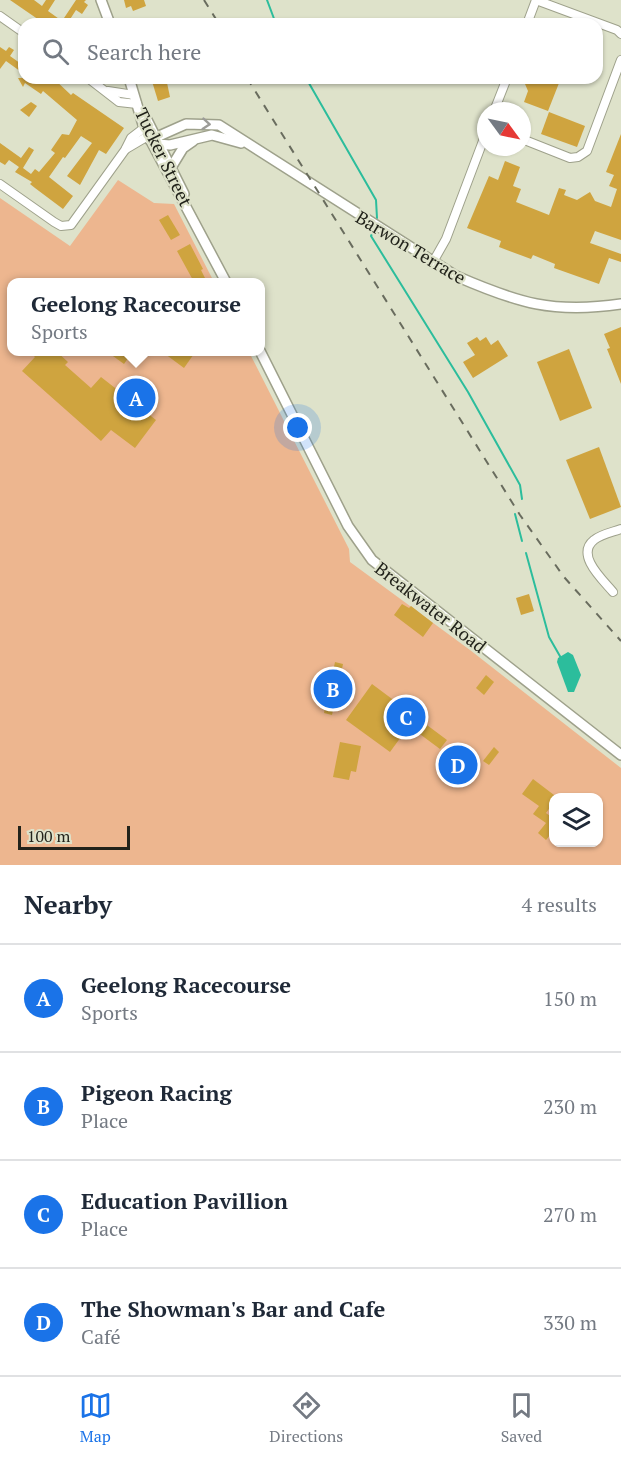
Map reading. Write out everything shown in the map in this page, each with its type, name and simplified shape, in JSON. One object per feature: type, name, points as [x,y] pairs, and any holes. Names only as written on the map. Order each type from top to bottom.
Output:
[{"type":"street","points":[[101,0],[108,18]]},
{"type":"street","points":[[529,18],[536,0],[585,18]]},
{"type":"street","points":[[0,16],[18,29]]},
{"type":"street","points":[[603,25],[621,34]]},
{"type":"street","points":[[531,143],[570,158],[578,157],[586,151],[621,60]]},
{"type":"street","points":[[96,84],[104,90],[136,100]]},
{"type":"street","name":"Tucker Street","points":[[131,84],[152,136],[172,166],[177,186],[224,278]]},
{"type":"street","points":[[498,102],[505,84]]},
{"type":"street","name":"Barwon Terrace","points":[[152,136],[186,124],[211,123],[228,129],[251,147],[433,262],[456,276],[499,295],[542,307],[599,307],[621,304]]},
{"type":"street","points":[[172,166],[185,147],[207,135]]},
{"type":"street","points":[[0,184],[54,222],[66,226],[76,221],[125,150],[152,136],[177,186]]},
{"type":"street","name":"Barwon Terrace","points":[[152,136],[226,137],[251,147]]},
{"type":"street","points":[[433,262],[446,238],[477,156]]},
{"type":"street","name":"Breakwater Road","points":[[263,356],[348,526],[372,560],[621,755]]},
{"type":"street","points":[[613,592],[589,562],[588,550],[595,539],[621,529]]},
{"type":"shaded area","points":[[118,180],[154,203],[174,204],[212,278],[7,278],[7,356],[251,356],[349,549],[350,562],[470,650],[621,768],[621,865],[0,865],[0,198],[70,246]]},
{"type":"water","points":[[568,652],[573,655],[581,675],[574,692],[568,692],[557,662],[558,658]]},
{"type":"building","points":[[10,0],[34,0],[42,6],[46,0],[55,0],[48,11],[58,18],[36,18]]},
{"type":"building","points":[[76,0],[86,0],[84,2],[88,5],[82,14],[76,10],[71,18],[64,18]]},
{"type":"building","points":[[124,0],[144,0],[146,6],[133,11],[131,6],[126,8]]},
{"type":"building","points":[[0,47],[6,51],[9,47],[14,50],[10,56],[18,62],[18,70],[6,61],[0,69]]},
{"type":"building","points":[[26,84],[59,84],[71,95],[73,93],[124,128],[106,154],[99,150],[80,185],[67,176],[92,143],[81,136],[65,158],[63,157],[49,177],[73,196],[63,209],[30,184],[32,182],[15,172],[19,167],[9,160],[5,165],[0,162],[0,143],[21,158],[29,147],[34,150],[23,168],[31,174],[35,169],[39,172],[55,153],[51,150],[62,134],[69,135],[77,120],[43,91],[41,94]]},
{"type":"building","points":[[153,84],[167,84],[170,97],[158,101]]},
{"type":"building","points":[[525,84],[559,84],[548,111],[531,105],[531,102],[524,102],[528,91]]},
{"type":"building","points":[[31,102],[37,106],[29,117],[20,110]]},
{"type":"building","points":[[549,112],[585,126],[577,147],[541,134]]},
{"type":"building","points":[[621,134],[621,240],[595,231],[590,243],[621,254],[621,262],[609,258],[599,284],[554,268],[555,264],[533,255],[531,259],[499,247],[501,241],[467,228],[489,176],[498,180],[505,161],[520,167],[513,186],[521,189],[516,202],[549,215],[559,188],[566,190],[564,195],[577,200],[590,192],[595,201],[611,207],[617,189],[609,186],[614,175],[606,172]]},
{"type":"building","points":[[168,215],[180,235],[171,240],[159,220]]},
{"type":"building","points":[[190,244],[203,269],[201,270],[205,278],[192,278],[177,251]]},
{"type":"building","points":[[621,327],[621,384],[607,349],[610,348],[604,334]]},
{"type":"building","points":[[477,337],[480,341],[486,337],[491,345],[498,340],[508,356],[473,378],[463,362],[475,355],[467,343]]},
{"type":"building","points":[[569,349],[592,408],[560,421],[537,362]]},
{"type":"building","points":[[61,356],[68,362],[65,365],[91,388],[101,377],[156,420],[135,448],[111,430],[101,441],[22,371],[35,357]]},
{"type":"building","points":[[113,356],[130,356],[124,364]]},
{"type":"building","points":[[168,356],[192,356],[184,368]]},
{"type":"building","points":[[599,447],[621,507],[590,519],[566,460]]},
{"type":"building","points":[[529,594],[534,611],[521,615],[516,598]]},
{"type":"building","points":[[402,604],[409,608],[411,606],[433,623],[423,637],[394,615]]},
{"type":"building","points":[[335,662],[343,664],[332,715],[324,713]]},
{"type":"building","points":[[486,675],[494,682],[484,695],[476,688]]},
{"type":"building","points":[[372,684],[447,740],[440,749],[409,726],[390,752],[346,720]]},
{"type":"building","points":[[340,742],[361,746],[356,772],[351,771],[349,780],[333,777]]},
{"type":"building","points":[[494,747],[499,752],[489,765],[483,761]]},
{"type":"building","points":[[460,756],[469,763],[459,776],[450,769]]},
{"type":"building","points":[[533,779],[551,793],[549,793],[549,809],[546,813],[549,815],[549,836],[546,840],[538,833],[546,823],[533,814],[539,806],[522,794]]},
{"type":"waterway","points":[[267,0],[274,18]]},
{"type":"waterway","points":[[309,84],[376,200],[377,218]]},
{"type":"waterway","points":[[372,234],[371,236],[468,392],[520,485],[522,499]]},
{"type":"waterway","points":[[515,514],[522,541]]},
{"type":"waterway","points":[[526,553],[549,637],[561,658]]},
{"type":"railway","points":[[204,0],[215,18]]},
{"type":"railway","points":[[251,84],[520,515],[564,577],[621,641]]},
{"type":"place","name":"Geelong Racecourse","points":[[136,398]]},
{"type":"place","name":"Pigeon Racing","points":[[333,689]]},
{"type":"place","name":"Education Pavillion","points":[[406,717]]},
{"type":"place","name":"The Showman's Bar and Cafe","points":[[458,765]]}]
